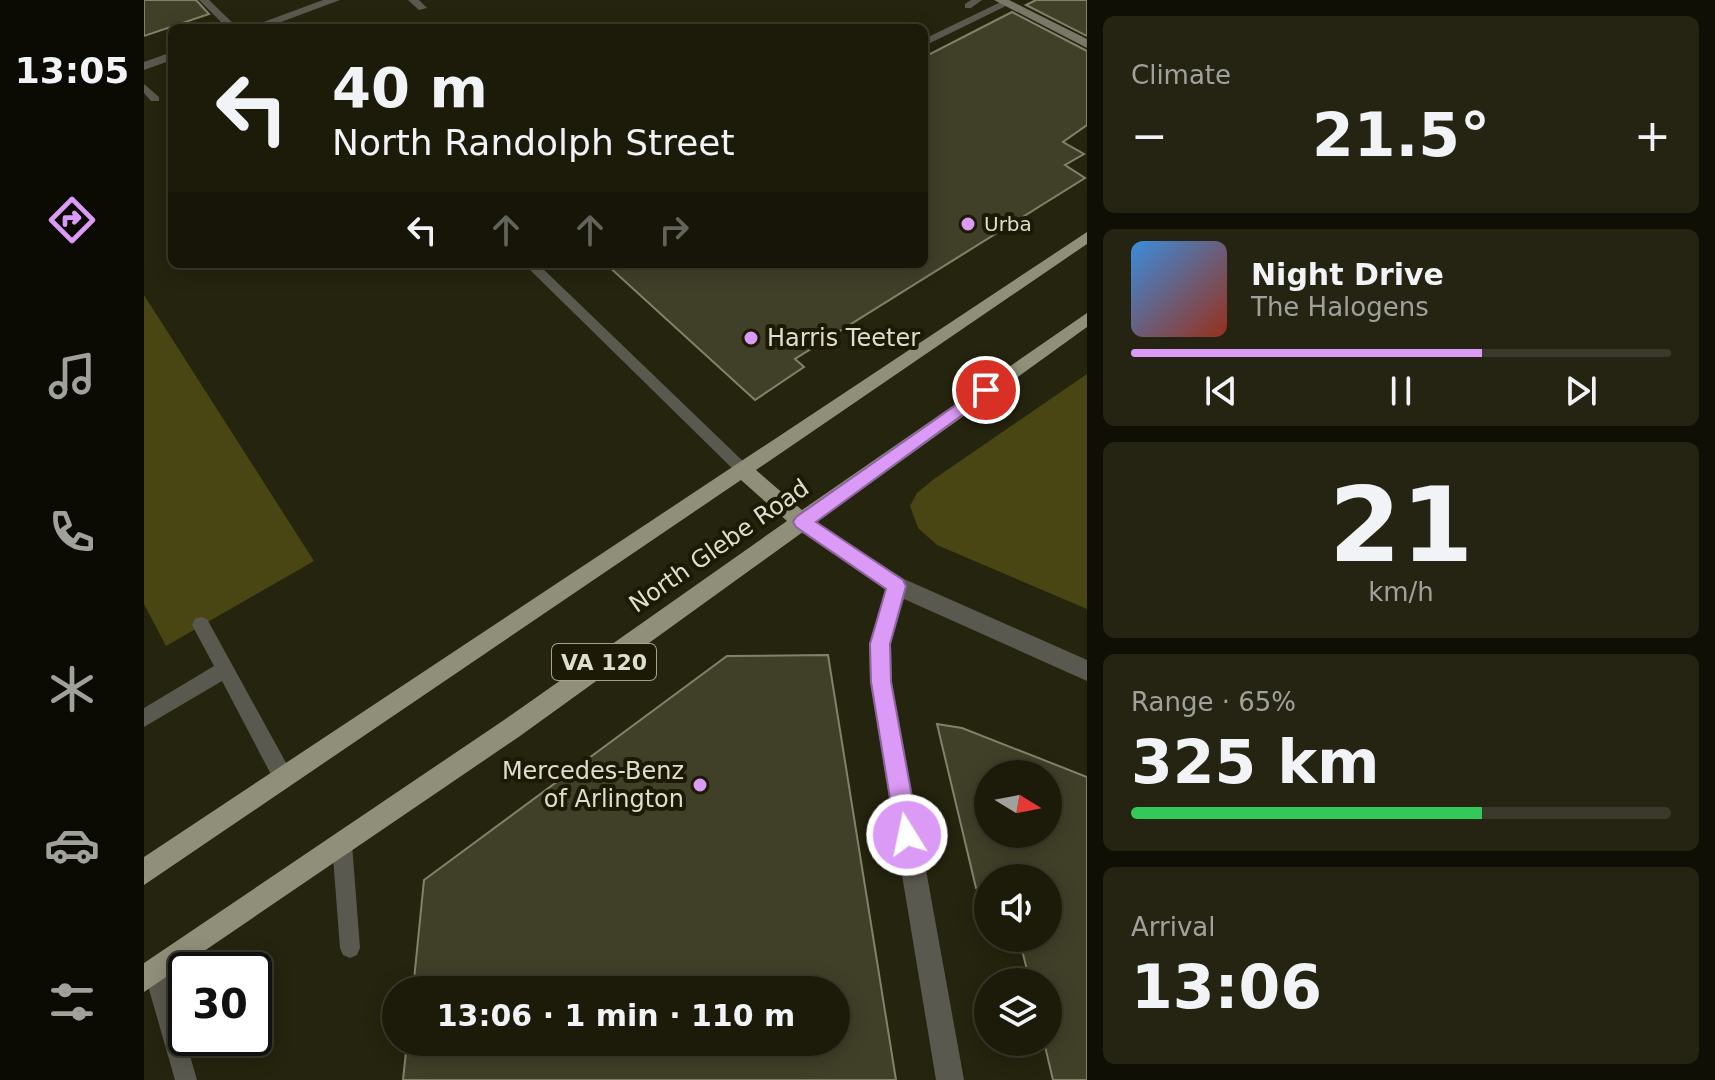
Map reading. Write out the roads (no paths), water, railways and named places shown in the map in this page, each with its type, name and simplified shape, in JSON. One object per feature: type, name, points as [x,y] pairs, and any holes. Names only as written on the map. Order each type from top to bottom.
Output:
[{"type":"main road","points":[[1003,1],[1087,44]]},
{"type":"main road","name":"North Glebe Road","points":[[144,872],[1087,237]]},
{"type":"main road","name":"North Glebe Road","points":[[150,976],[802,522],[1087,319]]},
{"type":"main road","points":[[743,470],[802,522]]},
{"type":"street","points":[[265,24],[334,0]]},
{"type":"street","points":[[144,66],[168,57]]},
{"type":"street","points":[[802,522],[897,586],[1087,671]]},
{"type":"street","points":[[897,586],[880,644],[881,682],[950,1080]]},
{"type":"lane","points":[[204,0],[229,24]]},
{"type":"lane","points":[[413,0],[422,8]]},
{"type":"lane","points":[[928,41],[1003,1]]},
{"type":"lane","points":[[144,87],[155,99]]},
{"type":"lane","points":[[534,268],[743,470]]},
{"type":"lane","points":[[201,625],[283,777]]},
{"type":"lane","points":[[144,718],[224,670]]},
{"type":"lane","points":[[342,844],[350,948]]},
{"type":"lane","points":[[150,976],[186,1080]]},
{"type":"place","name":"Urba","points":[[968,224]]},
{"type":"place","name":"Harris Teeter","points":[[751,338]]},
{"type":"place","name":"Mercedes-Benz of Arlington","points":[[700,785]]}]
